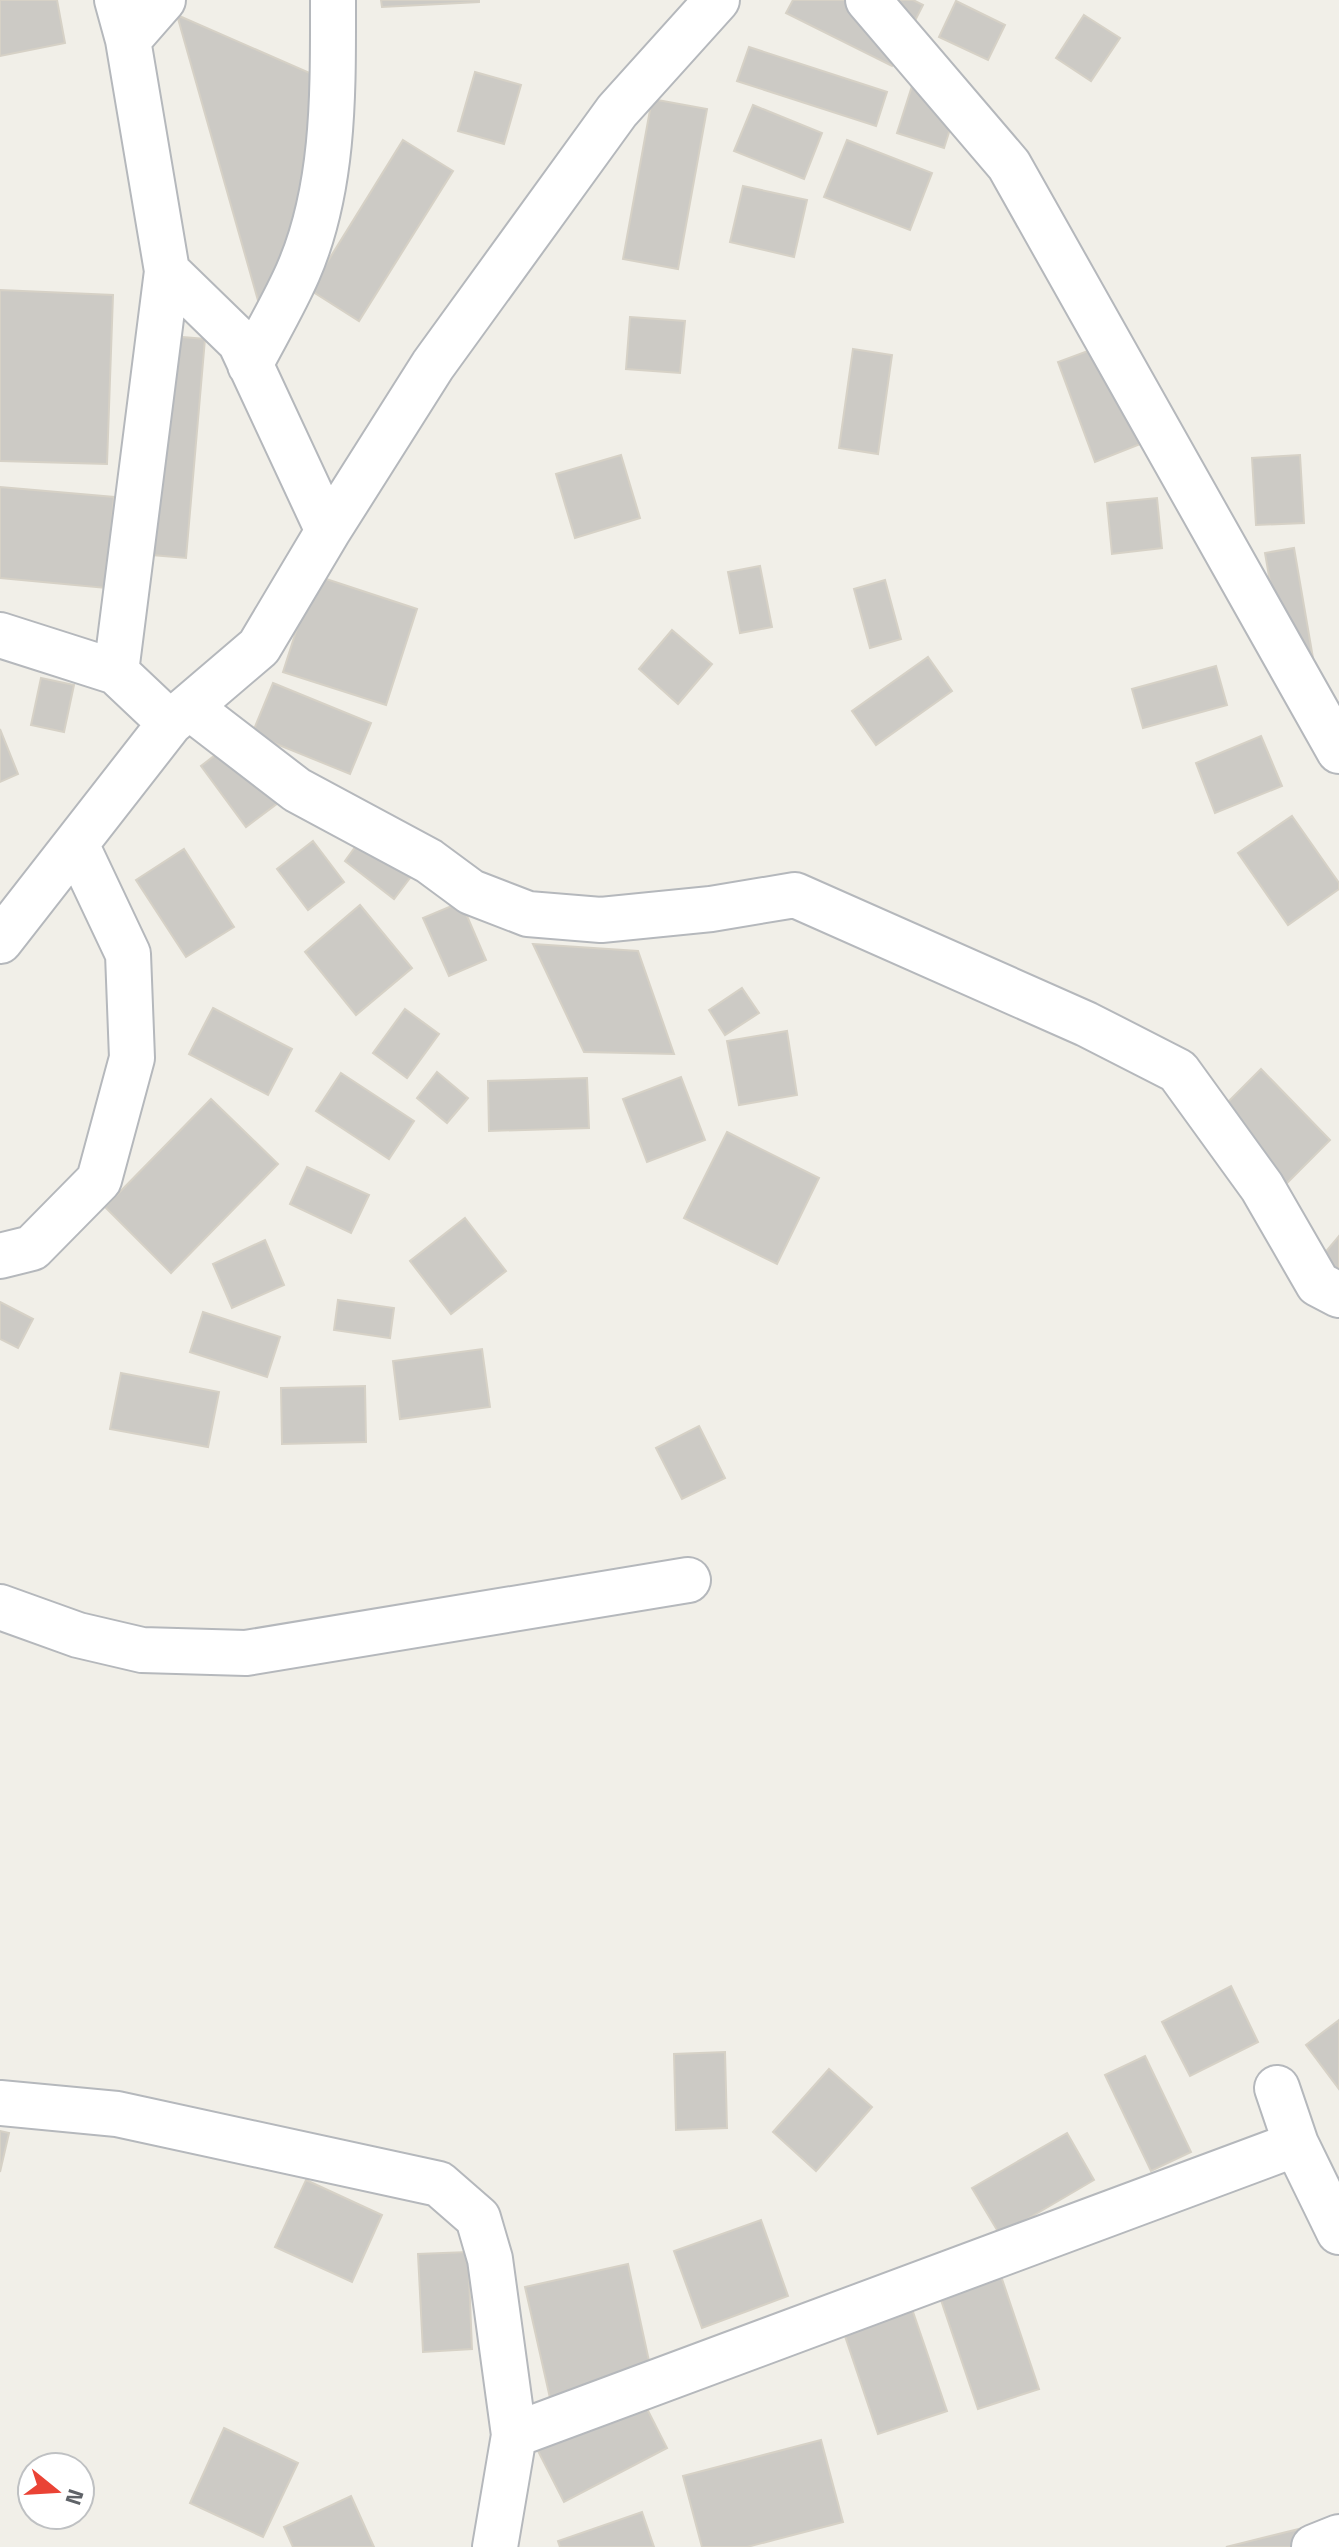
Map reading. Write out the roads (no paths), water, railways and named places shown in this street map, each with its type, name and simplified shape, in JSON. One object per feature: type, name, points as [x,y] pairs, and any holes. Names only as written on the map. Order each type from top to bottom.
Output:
[{"type":"street","points":[[116,672],[167,271],[123,20],[163,0]]},
{"type":"street","points":[[250,365],[299,271],[320,206],[333,96],[333,0]]},
{"type":"street","points":[[0,941],[179,715],[259,647],[433,365],[617,111],[717,0]]},
{"type":"street","points":[[868,0],[1009,165],[1339,751]]},
{"type":"street","points":[[167,271],[240,342],[328,531]]},
{"type":"street","points":[[0,635],[116,672],[297,790],[429,861],[471,892],[528,914],[601,920],[711,909],[795,895],[1086,1024],[1178,1071],[1262,1187],[1318,1284],[1339,1295]]},
{"type":"street","points":[[0,1256],[32,1248],[99,1180],[132,1058],[128,954],[76,844]]},
{"type":"street","points":[[0,1607],[78,1635],[142,1650],[246,1653],[688,1580]]},
{"type":"street","points":[[1277,2088],[1296,2144],[1339,2232]]},
{"type":"street","points":[[0,2103],[117,2114],[439,2184],[478,2218],[490,2259],[514,2435],[495,2547]]},
{"type":"street","points":[[514,2435],[1296,2144]]},
{"type":"street","points":[[1314,2547],[1339,2537]]}]
